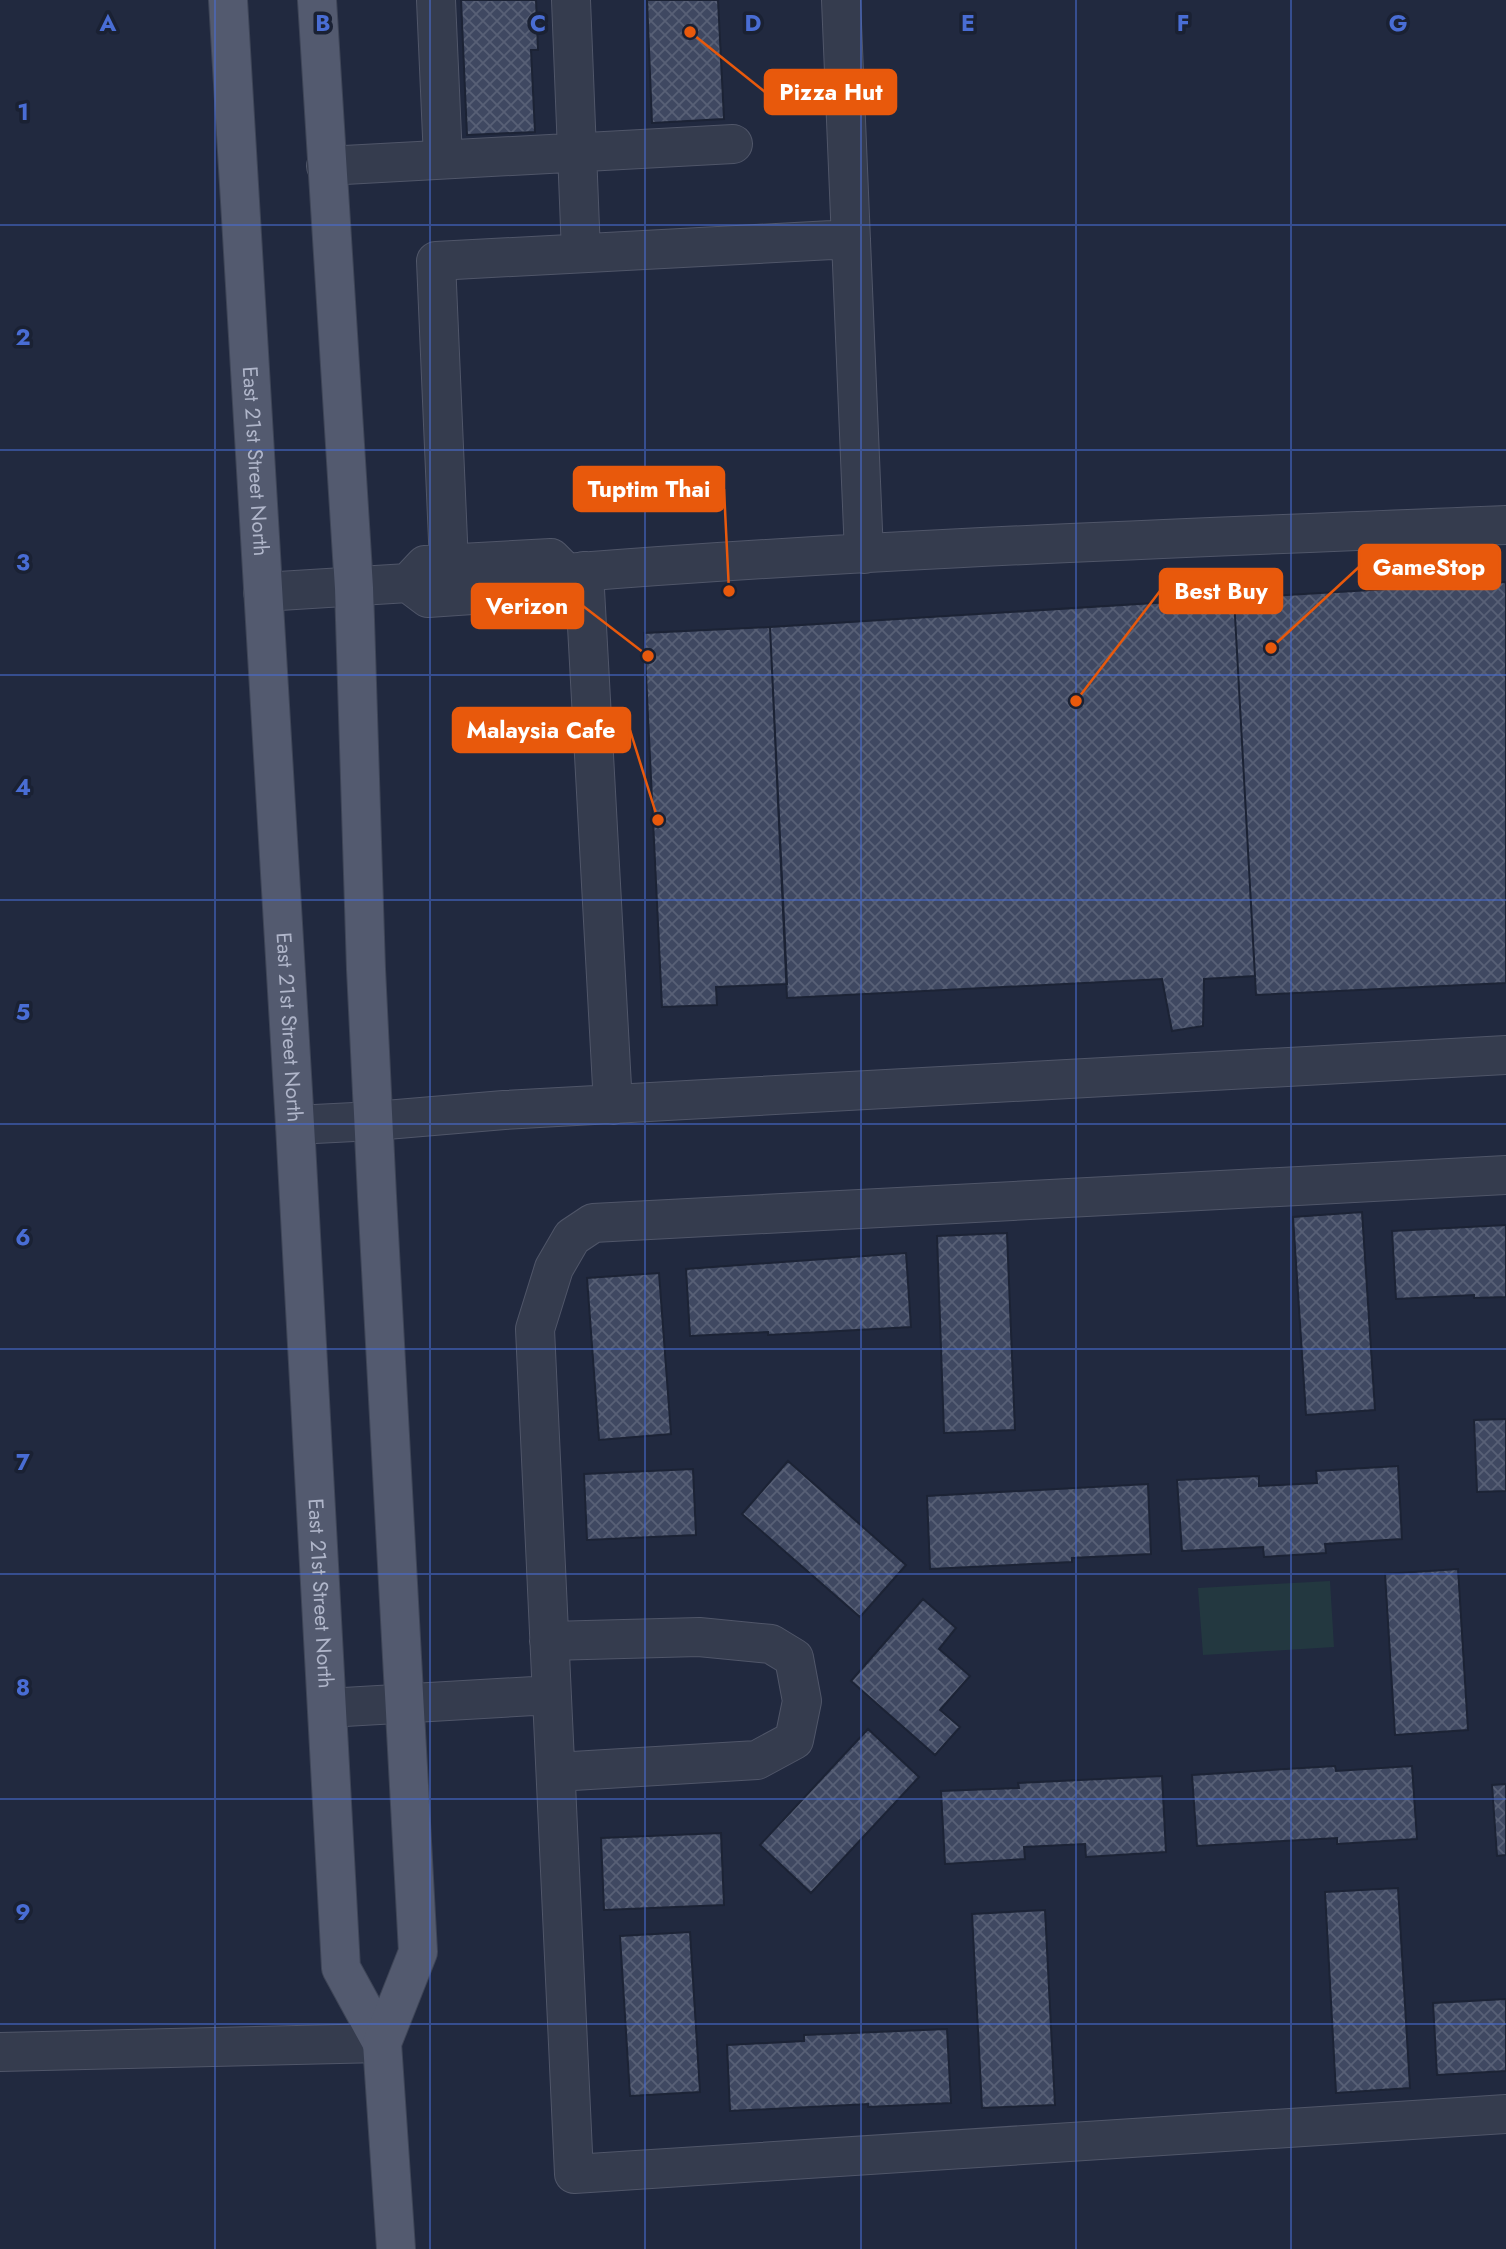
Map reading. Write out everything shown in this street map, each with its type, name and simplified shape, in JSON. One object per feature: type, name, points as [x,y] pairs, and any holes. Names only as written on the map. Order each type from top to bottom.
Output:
[{"type":"main road","name":"East 21st Street North","points":[[229,0],[341,1968],[382,2043],[396,2249]]},
{"type":"main road","name":"East 21st Street North","points":[[317,0],[354,588],[366,956],[418,1952],[382,2043]]},
{"type":"lane","points":[[436,0],[443,159]]},
{"type":"lane","points":[[571,0],[582,253]]},
{"type":"lane","points":[[841,0],[864,554]]},
{"type":"lane","points":[[326,166],[733,145]]},
{"type":"lane","points":[[449,564],[436,261],[851,239]]},
{"type":"lane","points":[[408,583],[428,598],[550,590],[575,572],[758,559],[992,546],[1506,525]]},
{"type":"lane","points":[[263,592],[408,583],[425,565],[551,558],[575,572]]},
{"type":"lane","points":[[575,572],[613,1105]]},
{"type":"lane","points":[[295,1125],[504,1110],[1506,1055]]},
{"type":"lane","points":[[1506,1175],[593,1223],[572,1237],[554,1268],[535,1329],[574,2174],[1506,2114]]},
{"type":"lane","points":[[549,1642],[699,1637],[771,1644],[794,1658],[802,1701],[794,1740],[757,1760],[555,1772]]},
{"type":"lane","points":[[327,1708],[551,1695]]},
{"type":"lane","points":[[0,2052],[382,2043]]},
{"type":"shaded area","points":[[1330,1581],[1334,1647],[1203,1655],[1198,1588]]},
{"type":"building","points":[[461,0],[536,0],[538,50],[531,50],[535,132],[467,135]]},
{"type":"building","points":[[647,0],[718,0],[724,119],[652,123]]},
{"type":"building","points":[[1506,582],[1506,983],[1256,995],[1234,598]]},
{"type":"building","points":[[1234,598],[1255,976],[1204,979],[1203,1026],[1172,1031],[1162,979],[787,998],[770,627]]},
{"type":"building","points":[[770,627],[787,984],[716,987],[717,1005],[662,1007],[644,633]]},
{"type":"building","points":[[1362,1212],[1375,1410],[1306,1415],[1293,1217]]},
{"type":"building","points":[[1506,1225],[1506,1297],[1474,1298],[1474,1295],[1396,1299],[1392,1231]]},
{"type":"building","points":[[1007,1233],[1015,1430],[944,1433],[937,1236]]},
{"type":"building","points":[[906,1253],[911,1327],[768,1335],[768,1332],[690,1336],[686,1269]]},
{"type":"building","points":[[659,1273],[671,1434],[599,1440],[587,1278]]},
{"type":"building","points":[[1506,1419],[1506,1491],[1477,1492],[1474,1420]]},
{"type":"building","points":[[788,1461],[906,1565],[860,1617],[742,1514]]},
{"type":"building","points":[[1398,1466],[1402,1539],[1325,1544],[1326,1553],[1264,1557],[1263,1547],[1182,1551],[1177,1480],[1259,1476],[1259,1486],[1317,1483],[1316,1471]]},
{"type":"building","points":[[693,1469],[696,1535],[587,1540],[584,1474]]},
{"type":"building","points":[[1148,1484],[1151,1554],[1072,1558],[1072,1562],[930,1569],[927,1496]]},
{"type":"building","points":[[1458,1569],[1468,1730],[1395,1735],[1385,1574]]},
{"type":"building","points":[[923,1599],[956,1628],[939,1649],[970,1676],[940,1710],[960,1727],[935,1755],[851,1681]]},
{"type":"building","points":[[868,1729],[919,1777],[811,1893],[760,1845]]},
{"type":"building","points":[[1335,1766],[1336,1771],[1412,1766],[1417,1839],[1337,1844],[1337,1838],[1197,1846],[1192,1775]]},
{"type":"building","points":[[1162,1776],[1166,1852],[1086,1857],[1085,1844],[1024,1847],[1025,1859],[945,1864],[941,1791],[1019,1788],[1018,1783]]},
{"type":"building","points":[[1506,1784],[1506,1855],[1497,1856],[1492,1785]]},
{"type":"building","points":[[721,1833],[724,1905],[604,1910],[601,1838]]},
{"type":"building","points":[[1398,1888],[1410,2088],[1336,2093],[1325,1892]]},
{"type":"building","points":[[1045,1910],[1055,2105],[982,2108],[972,1914]]},
{"type":"building","points":[[690,1932],[700,2092],[630,2096],[620,1936]]},
{"type":"building","points":[[1506,1999],[1506,2071],[1437,2075],[1433,2003]]},
{"type":"building","points":[[947,2029],[951,2103],[730,2111],[727,2045],[804,2041],[804,2035]]},
{"type":"place","name":"Pizza Hut","points":[[690,32]]},
{"type":"place","name":"Tuptim Thai","points":[[729,591]]},
{"type":"place","name":"GameStop","points":[[1271,648]]},
{"type":"place","name":"Verizon","points":[[648,656]]},
{"type":"place","name":"Best Buy","points":[[1076,701]]},
{"type":"place","name":"Malaysia Cafe","points":[[658,820]]}]
